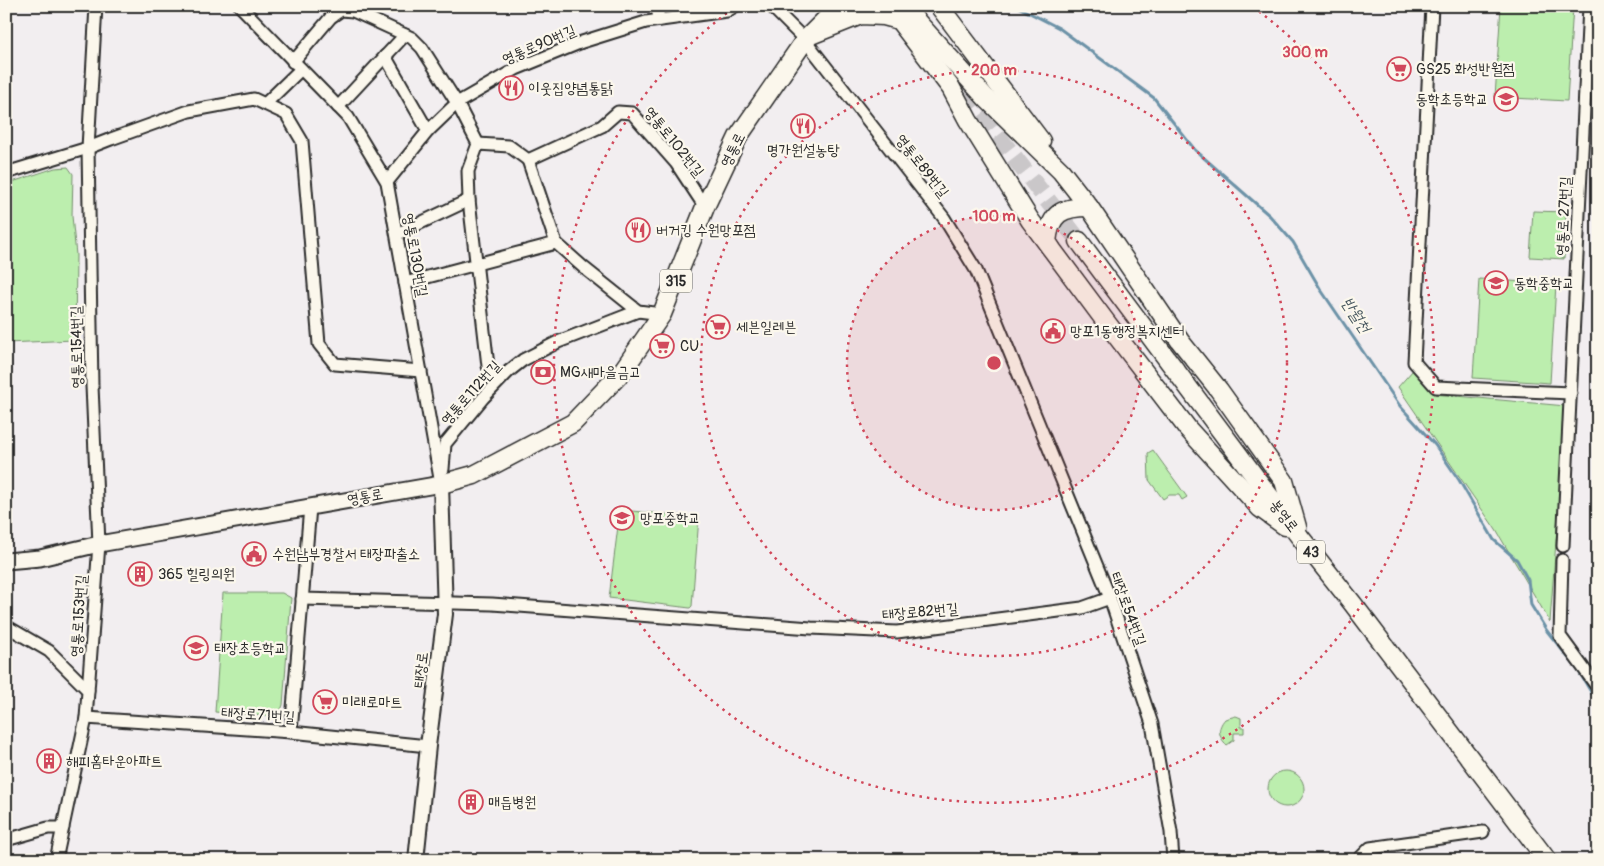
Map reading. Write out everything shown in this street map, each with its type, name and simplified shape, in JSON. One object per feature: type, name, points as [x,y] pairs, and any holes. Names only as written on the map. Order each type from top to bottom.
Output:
[{"type":"main road","points":[[888,6],[901,13],[1061,171]]},
{"type":"main road","points":[[939,6],[1031,126],[1061,171],[1089,207],[1180,341],[1284,481],[1300,537]]},
{"type":"main road","name":"영통로","points":[[6,561],[40,558],[99,544],[441,484],[474,475],[573,423],[622,373],[662,314],[706,207],[738,137],[808,37],[836,8]]},
{"type":"main road","points":[[808,37],[862,15],[884,16],[901,13]]},
{"type":"main road","points":[[901,13],[951,88],[968,120],[1030,220],[1056,256],[1188,429],[1260,508],[1300,537]]},
{"type":"main road","points":[[1056,256],[1046,242],[1050,224],[1063,210],[1089,207]]},
{"type":"main road","name":"봉영로","points":[[1079,241],[1300,537],[1547,860]]},
{"type":"street","name":"영통로154번길","points":[[96,6],[88,148],[92,386],[99,544]]},
{"type":"street","name":"영통로130번길","points":[[240,6],[348,117],[387,182],[441,484]]},
{"type":"street","points":[[657,6],[659,20]]},
{"type":"street","name":"영통로90번길","points":[[387,182],[428,131],[458,103],[516,69],[582,42],[646,22],[727,11],[735,6]]},
{"type":"street","points":[[772,6],[808,37]]},
{"type":"street","points":[[1432,6],[1414,362],[1436,387],[1571,393]]},
{"type":"street","name":"영통로 27번길","points":[[1563,546],[1589,6]]},
{"type":"street","points":[[265,104],[297,66],[337,8],[353,11],[412,38],[422,48],[458,103],[478,144],[468,170],[469,200],[488,366],[495,384]]},
{"type":"street","points":[[338,107],[405,35]]},
{"type":"street","name":"영통로89번길","points":[[808,37],[944,218],[976,270],[1020,378]]},
{"type":"street","points":[[385,56],[428,131]]},
{"type":"street","points":[[6,173],[88,148],[189,111],[254,99],[286,114],[302,141],[319,344],[336,364],[421,371]]},
{"type":"street","name":"영통로102번길","points":[[528,160],[602,126],[618,112],[632,113],[676,163],[706,207]]},
{"type":"street","points":[[478,144],[509,146],[528,160],[556,243],[638,311],[662,314]]},
{"type":"street","points":[[396,234],[469,200]]},
{"type":"street","points":[[405,283],[556,243]]},
{"type":"street","name":"영통로112번길","points":[[441,484],[446,444],[495,384],[516,366],[540,350],[638,311]]},
{"type":"street","name":"태장로54번길","points":[[1020,378],[1110,598],[1152,724],[1171,832],[1173,860]]},
{"type":"street","name":"태장로","points":[[416,860],[445,614],[441,484]]},
{"type":"street","points":[[291,732],[310,507]]},
{"type":"street","name":"영통로153번길","points":[[56,860],[86,718],[99,544]]},
{"type":"street","points":[[1562,560],[1560,636],[1598,688]]},
{"type":"street","name":"태장로82번길","points":[[302,599],[492,604],[701,620],[897,632],[1082,608],[1110,598]]},
{"type":"street","name":"영통로153번길","points":[[6,626],[49,651],[88,690]]},
{"type":"street","name":"태장로71번길","points":[[86,718],[291,732],[428,746]]},
{"type":"street","points":[[6,840],[48,828],[63,828]]},
{"type":"street","points":[[1358,860],[1370,848],[1482,832]]},
{"type":"green space","points":[[1501,6],[1573,6],[1567,101],[1495,97]]},
{"type":"green space","points":[[68,167],[73,174],[72,216],[76,255],[75,340],[6,343],[6,184],[55,168]]},
{"type":"green space","points":[[1533,211],[1566,212],[1564,259],[1530,257]]},
{"type":"green space","points":[[1479,279],[1556,284],[1550,383],[1473,378]]},
{"type":"green space","points":[[1413,370],[1434,394],[1566,406],[1550,622],[1496,530],[1398,387]]},
{"type":"green space","points":[[1153,450],[1187,497],[1182,500],[1179,495],[1169,495],[1163,499],[1149,480],[1148,453]]},
{"type":"green space","points":[[620,510],[699,517],[692,606],[690,608],[609,598]]},
{"type":"green space","points":[[223,593],[282,593],[291,598],[283,705],[278,717],[215,712]]},
{"type":"green space","points":[[1236,716],[1241,718],[1241,727],[1244,727],[1244,733],[1234,733],[1234,740],[1227,745],[1220,736],[1220,729],[1225,719]]},
{"type":"green space","points":[[1286,771],[1293,772],[1299,776],[1303,782],[1303,796],[1299,802],[1293,806],[1286,807],[1279,806],[1273,802],[1269,796],[1268,789],[1269,782],[1273,776],[1279,772]]},
{"type":"waterway","name":"반월천","points":[[1016,6],[1059,28],[1154,98],[1195,150],[1270,216],[1293,242],[1321,290],[1400,406],[1435,445],[1459,480],[1494,540],[1517,560],[1528,580],[1531,605],[1547,631],[1578,670],[1598,704]]},
{"type":"tunnel","points":[[948,72],[1079,241]]},
{"type":"place","name":"GS25 화성반월점","points":[[1399,69]]},
{"type":"place","name":"이웃집양념통닭","points":[[511,88]]},
{"type":"place","name":"동학초등학교","points":[[1506,99]]},
{"type":"place","name":"명가원설농탕","points":[[803,126]]},
{"type":"place","name":"버거킹 수원망포점","points":[[638,230]]},
{"type":"place","name":"동학중학교","points":[[1496,283]]},
{"type":"place","name":"세븐일레븐","points":[[718,327]]},
{"type":"place","name":"망포1동행정복지센터","points":[[1053,331]]},
{"type":"place","name":"CU","points":[[662,346]]},
{"type":"place","name":"MG새마을금고","points":[[543,372]]},
{"type":"place","name":"망포중학교","points":[[622,518]]},
{"type":"place","name":"수원남부경찰서 태장파출소","points":[[254,554]]},
{"type":"place","name":"365 힐링의원","points":[[140,574]]},
{"type":"place","name":"태장초등학교","points":[[196,648]]},
{"type":"place","name":"미래로마트","points":[[325,702]]},
{"type":"place","name":"해피홈타운아파트","points":[[49,761]]},
{"type":"place","name":"매듭병원","points":[[471,802]]}]
